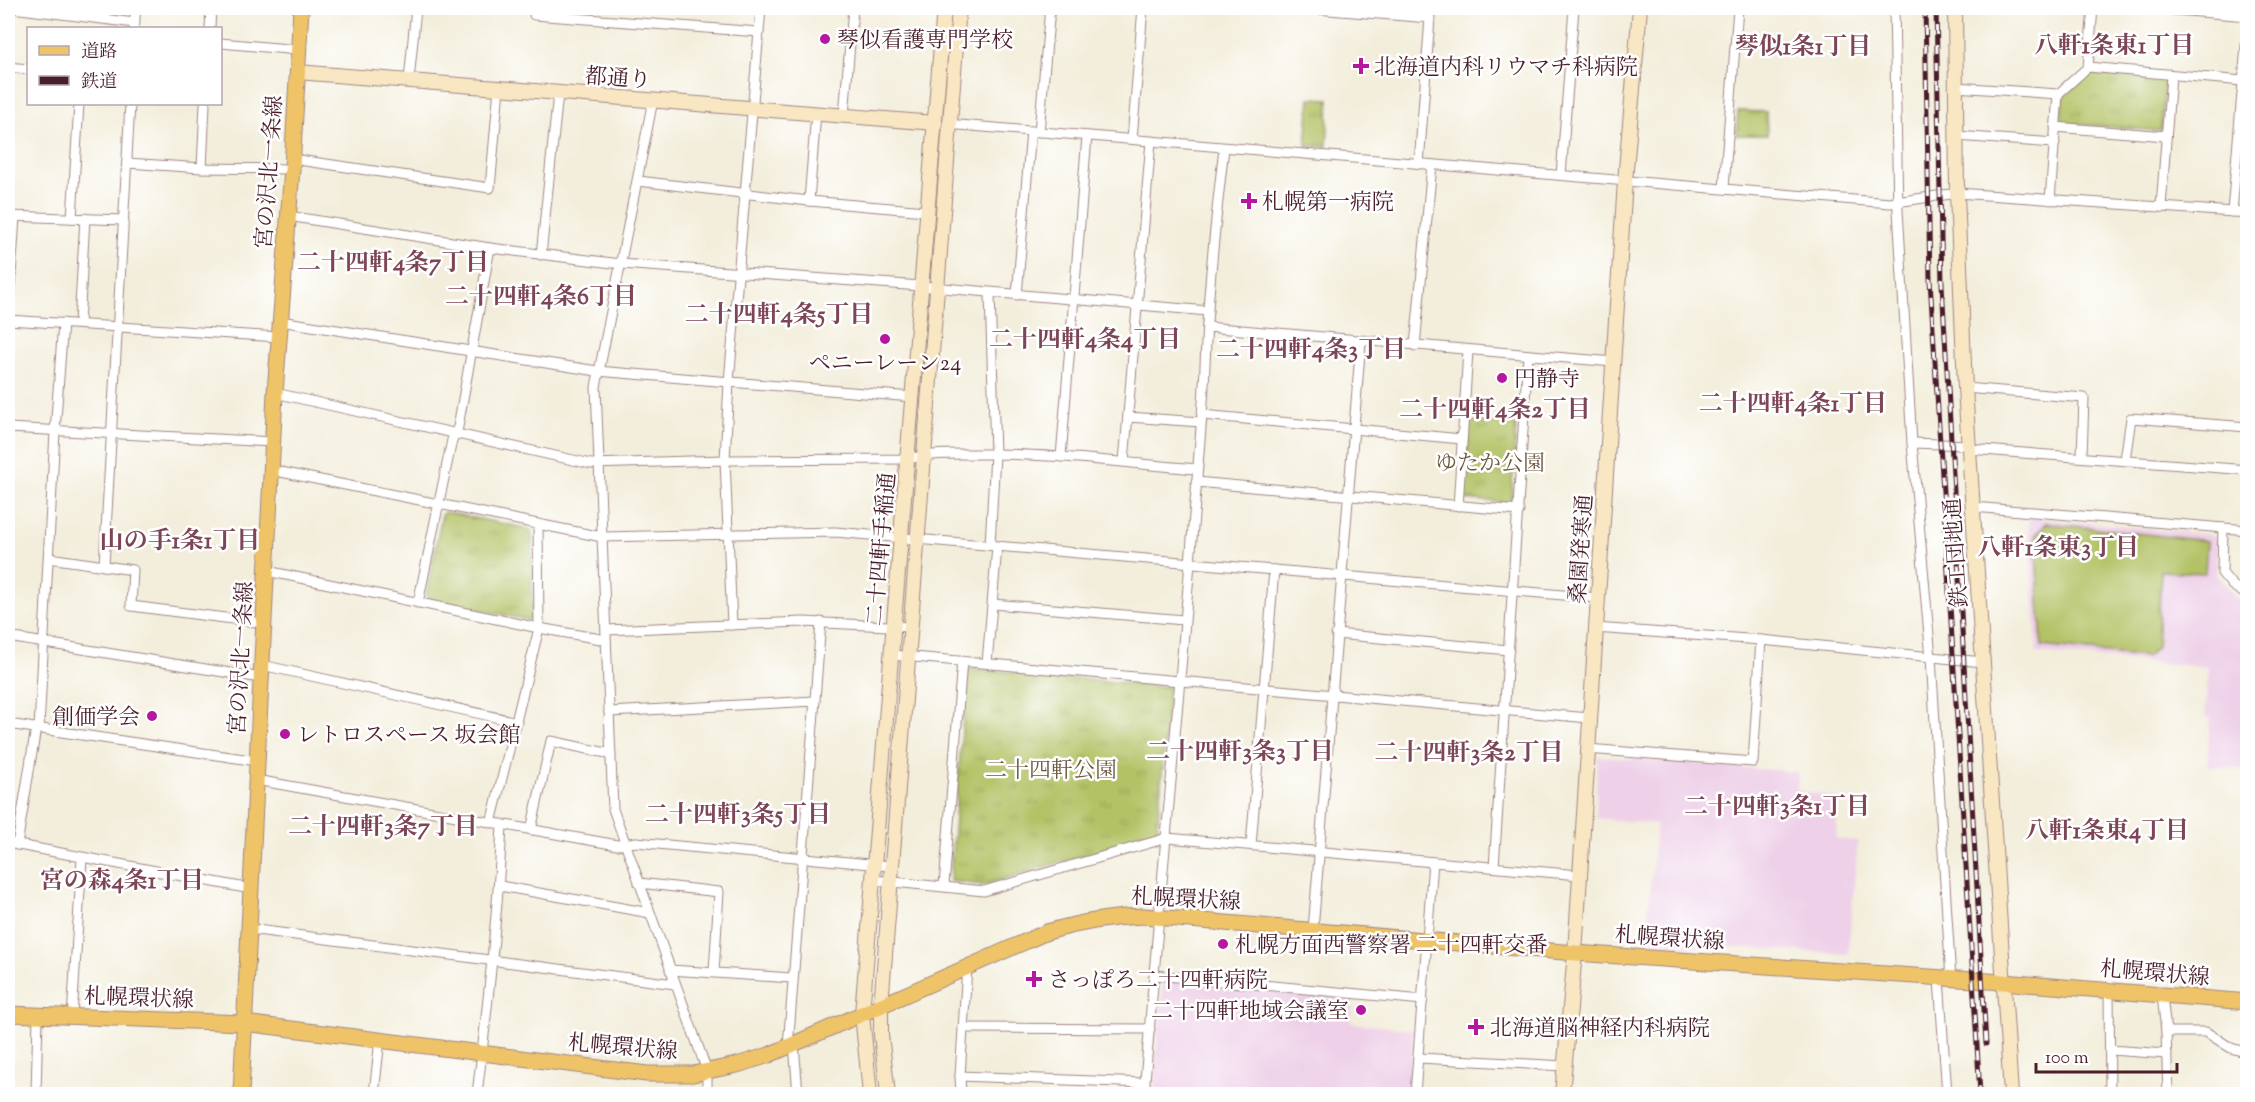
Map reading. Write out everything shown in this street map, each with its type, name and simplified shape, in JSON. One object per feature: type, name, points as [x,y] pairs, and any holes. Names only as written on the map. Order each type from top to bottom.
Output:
[{"type":"main road","name":"宮の沢北一条線","points":[[241,1095],[275,393],[301,8]]},
{"type":"main road","name":"札幌環状線","points":[[8,1014],[244,1023],[647,1074],[693,1074],[737,1065],[791,1046],[1047,932],[1119,916],[1158,916],[1575,952],[1945,980],[2003,982],[2247,1002]]},
{"type":"street","points":[[12,8],[134,26],[136,8]]},
{"type":"street","points":[[210,27],[211,8]]},
{"type":"street","points":[[410,81],[416,8]]},
{"type":"street","points":[[732,625],[725,460],[729,382],[761,8]]},
{"type":"street","points":[[844,114],[853,8]]},
{"type":"street","name":"二十四軒手稲通","points":[[870,1095],[862,1014],[892,655],[903,626],[918,540],[937,288],[944,8]]},
{"type":"street","name":"二十四軒手稲通","points":[[888,1095],[881,1035],[881,1006],[907,656],[903,626],[901,539],[909,459],[926,211],[942,124],[959,8]]},
{"type":"street","points":[[1017,295],[1050,8]]},
{"type":"street","points":[[1132,139],[1143,8]]},
{"type":"street","points":[[1303,8],[1430,18],[1419,164]]},
{"type":"street","points":[[1561,175],[1574,8]]},
{"type":"street","name":"桑園発寒通","points":[[1562,1095],[1575,952],[1625,181],[1640,8]]},
{"type":"street","points":[[1724,188],[1738,8]]},
{"type":"street","points":[[1894,8],[1898,203],[1912,443],[1932,658],[1945,980],[1947,1095]]},
{"type":"street","name":"鉄工団地通","points":[[1955,8],[1957,193],[1965,388],[2011,1095]]},
{"type":"street","points":[[2050,200],[2058,94],[2088,67],[2093,8]]},
{"type":"street","points":[[2151,8],[2247,16]]},
{"type":"street","points":[[534,15],[759,33]]},
{"type":"street","points":[[2232,212],[2247,49],[2247,22]]},
{"type":"street","points":[[222,43],[299,50]]},
{"type":"street","points":[[8,67],[27,69]]},
{"type":"street","points":[[2088,67],[2243,81]]},
{"type":"street","name":"都通り","points":[[297,72],[558,94],[844,114],[942,124]]},
{"type":"street","points":[[2161,207],[2171,75]]},
{"type":"street","points":[[1955,87],[2058,94]]},
{"type":"street","points":[[127,163],[202,168],[292,164],[490,188],[499,88]]},
{"type":"street","points":[[541,255],[558,94]]},
{"type":"street","points":[[653,100],[621,264],[597,371],[610,754],[613,809],[707,1071],[707,1095]]},
{"type":"street","points":[[72,218],[79,105]]},
{"type":"street","points":[[104,566],[130,105]]},
{"type":"street","points":[[202,168],[205,105]]},
{"type":"street","points":[[809,201],[816,113]]},
{"type":"street","points":[[942,124],[1898,203],[1957,193],[2247,213]]},
{"type":"street","points":[[2055,127],[2166,136]]},
{"type":"street","points":[[1062,457],[1087,136]]},
{"type":"street","points":[[1956,136],[2055,143]]},
{"type":"street","points":[[1124,462],[1151,141]]},
{"type":"street","points":[[1144,1095],[1202,419],[1208,311],[1224,148]]},
{"type":"street","points":[[1415,346],[1432,165]]},
{"type":"street","points":[[638,181],[809,201],[926,211]]},
{"type":"street","points":[[288,216],[490,248],[621,264],[1137,303],[1208,311]]},
{"type":"street","points":[[124,219],[11,217],[8,320],[279,337]]},
{"type":"street","points":[[80,324],[85,218]]},
{"type":"street","points":[[418,603],[455,434],[490,248]]},
{"type":"street","points":[[987,663],[993,604],[995,454],[990,293]]},
{"type":"street","points":[[280,321],[597,371],[912,397]]},
{"type":"street","points":[[63,323],[38,728],[12,844],[251,889]]},
{"type":"street","points":[[1207,327],[1614,362]]},
{"type":"street","points":[[1312,930],[1361,341]]},
{"type":"street","points":[[1458,506],[1468,351]]},
{"type":"street","points":[[1494,867],[1528,356]]},
{"type":"street","points":[[1965,388],[2084,398],[2082,457]]},
{"type":"street","points":[[275,393],[591,464],[725,460],[909,459],[924,454],[995,454],[1062,457],[1197,469]]},
{"type":"street","points":[[1128,417],[1202,419],[1462,439]]},
{"type":"street","points":[[2125,460],[2131,418],[2247,427]]},
{"type":"street","points":[[8,428],[273,442]]},
{"type":"street","points":[[1912,443],[2247,470]]},
{"type":"street","points":[[271,470],[602,537],[835,532],[1597,598]]},
{"type":"street","points":[[1196,482],[1519,511]]},
{"type":"street","points":[[1973,507],[2247,530]]},
{"type":"street","points":[[491,823],[539,628],[538,524]]},
{"type":"street","points":[[2223,528],[2222,573],[2232,585],[2247,596]]},
{"type":"street","points":[[49,558],[133,570],[131,606],[264,623]]},
{"type":"street","points":[[267,570],[539,628],[606,635],[732,625],[821,622],[885,627],[903,626]]},
{"type":"street","points":[[1251,845],[1274,570]]},
{"type":"street","points":[[993,604],[1184,620]]},
{"type":"street","points":[[798,1095],[791,1046],[792,978],[821,622]]},
{"type":"street","points":[[1595,628],[1761,640],[1983,662]]},
{"type":"street","points":[[1336,634],[1509,650]]},
{"type":"street","points":[[8,637],[261,672],[517,722]]},
{"type":"street","points":[[1587,749],[1753,762],[1761,640]]},
{"type":"street","points":[[892,655],[1589,718]]},
{"type":"street","points":[[944,886],[962,661]]},
{"type":"street","points":[[609,712],[815,701]]},
{"type":"street","points":[[8,724],[257,761]]},
{"type":"street","points":[[531,830],[551,741],[610,754]]},
{"type":"street","points":[[256,780],[617,845],[636,842],[891,866]]},
{"type":"street","points":[[477,1095],[493,962],[500,886],[502,824]]},
{"type":"street","points":[[873,880],[984,891],[1167,838],[1579,875]]},
{"type":"street","points":[[72,1017],[82,858]]},
{"type":"street","points":[[1415,1095],[1433,862]]},
{"type":"street","points":[[639,883],[719,892],[714,972]]},
{"type":"street","points":[[500,886],[650,913]]},
{"type":"street","points":[[249,929],[675,984]]},
{"type":"street","points":[[961,1095],[960,1076],[967,968]]},
{"type":"street","points":[[670,970],[792,978]]},
{"type":"street","points":[[1155,975],[1423,1000]]},
{"type":"street","points":[[2109,991],[2110,1095]]},
{"type":"street","points":[[2162,995],[2168,1095]]},
{"type":"street","points":[[36,1095],[38,1016]]},
{"type":"street","points":[[963,1028],[1150,1029]]},
{"type":"street","points":[[2166,1032],[2206,1032],[2230,1048],[2247,1053]]},
{"type":"street","points":[[374,1095],[380,1039]]},
{"type":"street","points":[[2110,1050],[2167,1054]]},
{"type":"street","points":[[1419,1058],[1564,1066]]},
{"type":"street","points":[[960,1076],[1145,1083]]},
{"type":"shaded area","points":[[2028,517],[2212,535],[2219,540],[2216,575],[2240,601],[2247,602],[2247,770],[2207,766],[2210,717],[2205,717],[2208,667],[2037,653]]},
{"type":"shaded area","points":[[1597,756],[1798,772],[1797,790],[1838,798],[1836,839],[1858,841],[1848,954],[1716,946],[1694,948],[1645,945],[1656,824],[1596,818]]},
{"type":"shaded area","points":[[1163,980],[1353,1001],[1351,1023],[1413,1030],[1409,1094],[1153,1094]]},
{"type":"green space","points":[[2090,73],[2162,79],[2165,82],[2161,129],[2159,131],[2063,123],[2061,121],[2063,98]]},
{"type":"green space","points":[[1310,98],[1329,99],[1327,147],[1306,145]]},
{"type":"green space","points":[[1738,111],[1766,112],[1767,135],[1736,135]]},
{"type":"green space","name":"ゆたか公園","points":[[1469,421],[1516,425],[1511,503],[1463,499]]},
{"type":"green space","points":[[445,512],[530,529],[532,532],[532,617],[528,620],[428,599],[426,595],[442,514]]},
{"type":"green space","points":[[2046,523],[2207,541],[2205,573],[2161,571],[2157,647],[2146,657],[2042,646],[2035,536]]},
{"type":"green space","name":"二十四軒公園","points":[[967,668],[1167,687],[1169,689],[1157,834],[983,885],[950,881]]},
{"type":"railway","points":[[1925,8],[1930,280],[1980,1094]]},
{"type":"railway","points":[[1936,8],[1942,284],[1986,1044]]},
{"type":"place","name":"琴似看護専門学校","points":[[825,39]]},
{"type":"place","name":"北海道内科リウマチ科病院","points":[[1361,66]]},
{"type":"place","name":"札幌第一病院","points":[[1249,201]]},
{"type":"place","name":"ペニーレーン24","points":[[885,339]]},
{"type":"place","name":"円静寺","points":[[1502,378]]},
{"type":"place","name":"創価学会","points":[[152,716]]},
{"type":"place","name":"レトロスペース 坂会館","points":[[285,734]]},
{"type":"place","name":"札幌方面西警察署 二十四軒交番","points":[[1223,944]]},
{"type":"place","name":"さっぽろ二十四軒病院","points":[[1034,979]]},
{"type":"place","name":"二十四軒地域会議室","points":[[1361,1010]]},
{"type":"place","name":"北海道脳神経内科病院","points":[[1476,1027]]},
{"type":"district","name":"八軒1条東1丁目","points":[[2114,45]]},
{"type":"district","name":"琴似1条1丁目","points":[[1803,46]]},
{"type":"district","name":"二十四軒4条7丁目","points":[[393,262]]},
{"type":"district","name":"二十四軒4条6丁目","points":[[541,296]]},
{"type":"district","name":"二十四軒4条5丁目","points":[[779,314]]},
{"type":"district","name":"二十四軒4条4丁目","points":[[1085,339]]},
{"type":"district","name":"二十四軒4条3丁目","points":[[1311,349]]},
{"type":"district","name":"二十四軒4条1丁目","points":[[1793,403]]},
{"type":"district","name":"二十四軒4条2丁目","points":[[1495,409]]},
{"type":"district","name":"山の手1条1丁目","points":[[180,540]]},
{"type":"district","name":"八軒1条東3丁目","points":[[2058,547]]},
{"type":"district","name":"二十四軒3条3丁目","points":[[1240,751]]},
{"type":"district","name":"二十四軒3条2丁目","points":[[1469,752]]},
{"type":"district","name":"二十四軒3条1丁目","points":[[1777,806]]},
{"type":"district","name":"二十四軒3条5丁目","points":[[738,814]]},
{"type":"district","name":"二十四軒3条7丁目","points":[[383,826]]},
{"type":"district","name":"八軒1条東4丁目","points":[[2107,830]]},
{"type":"district","name":"宮の森4条1丁目","points":[[122,880]]}]
